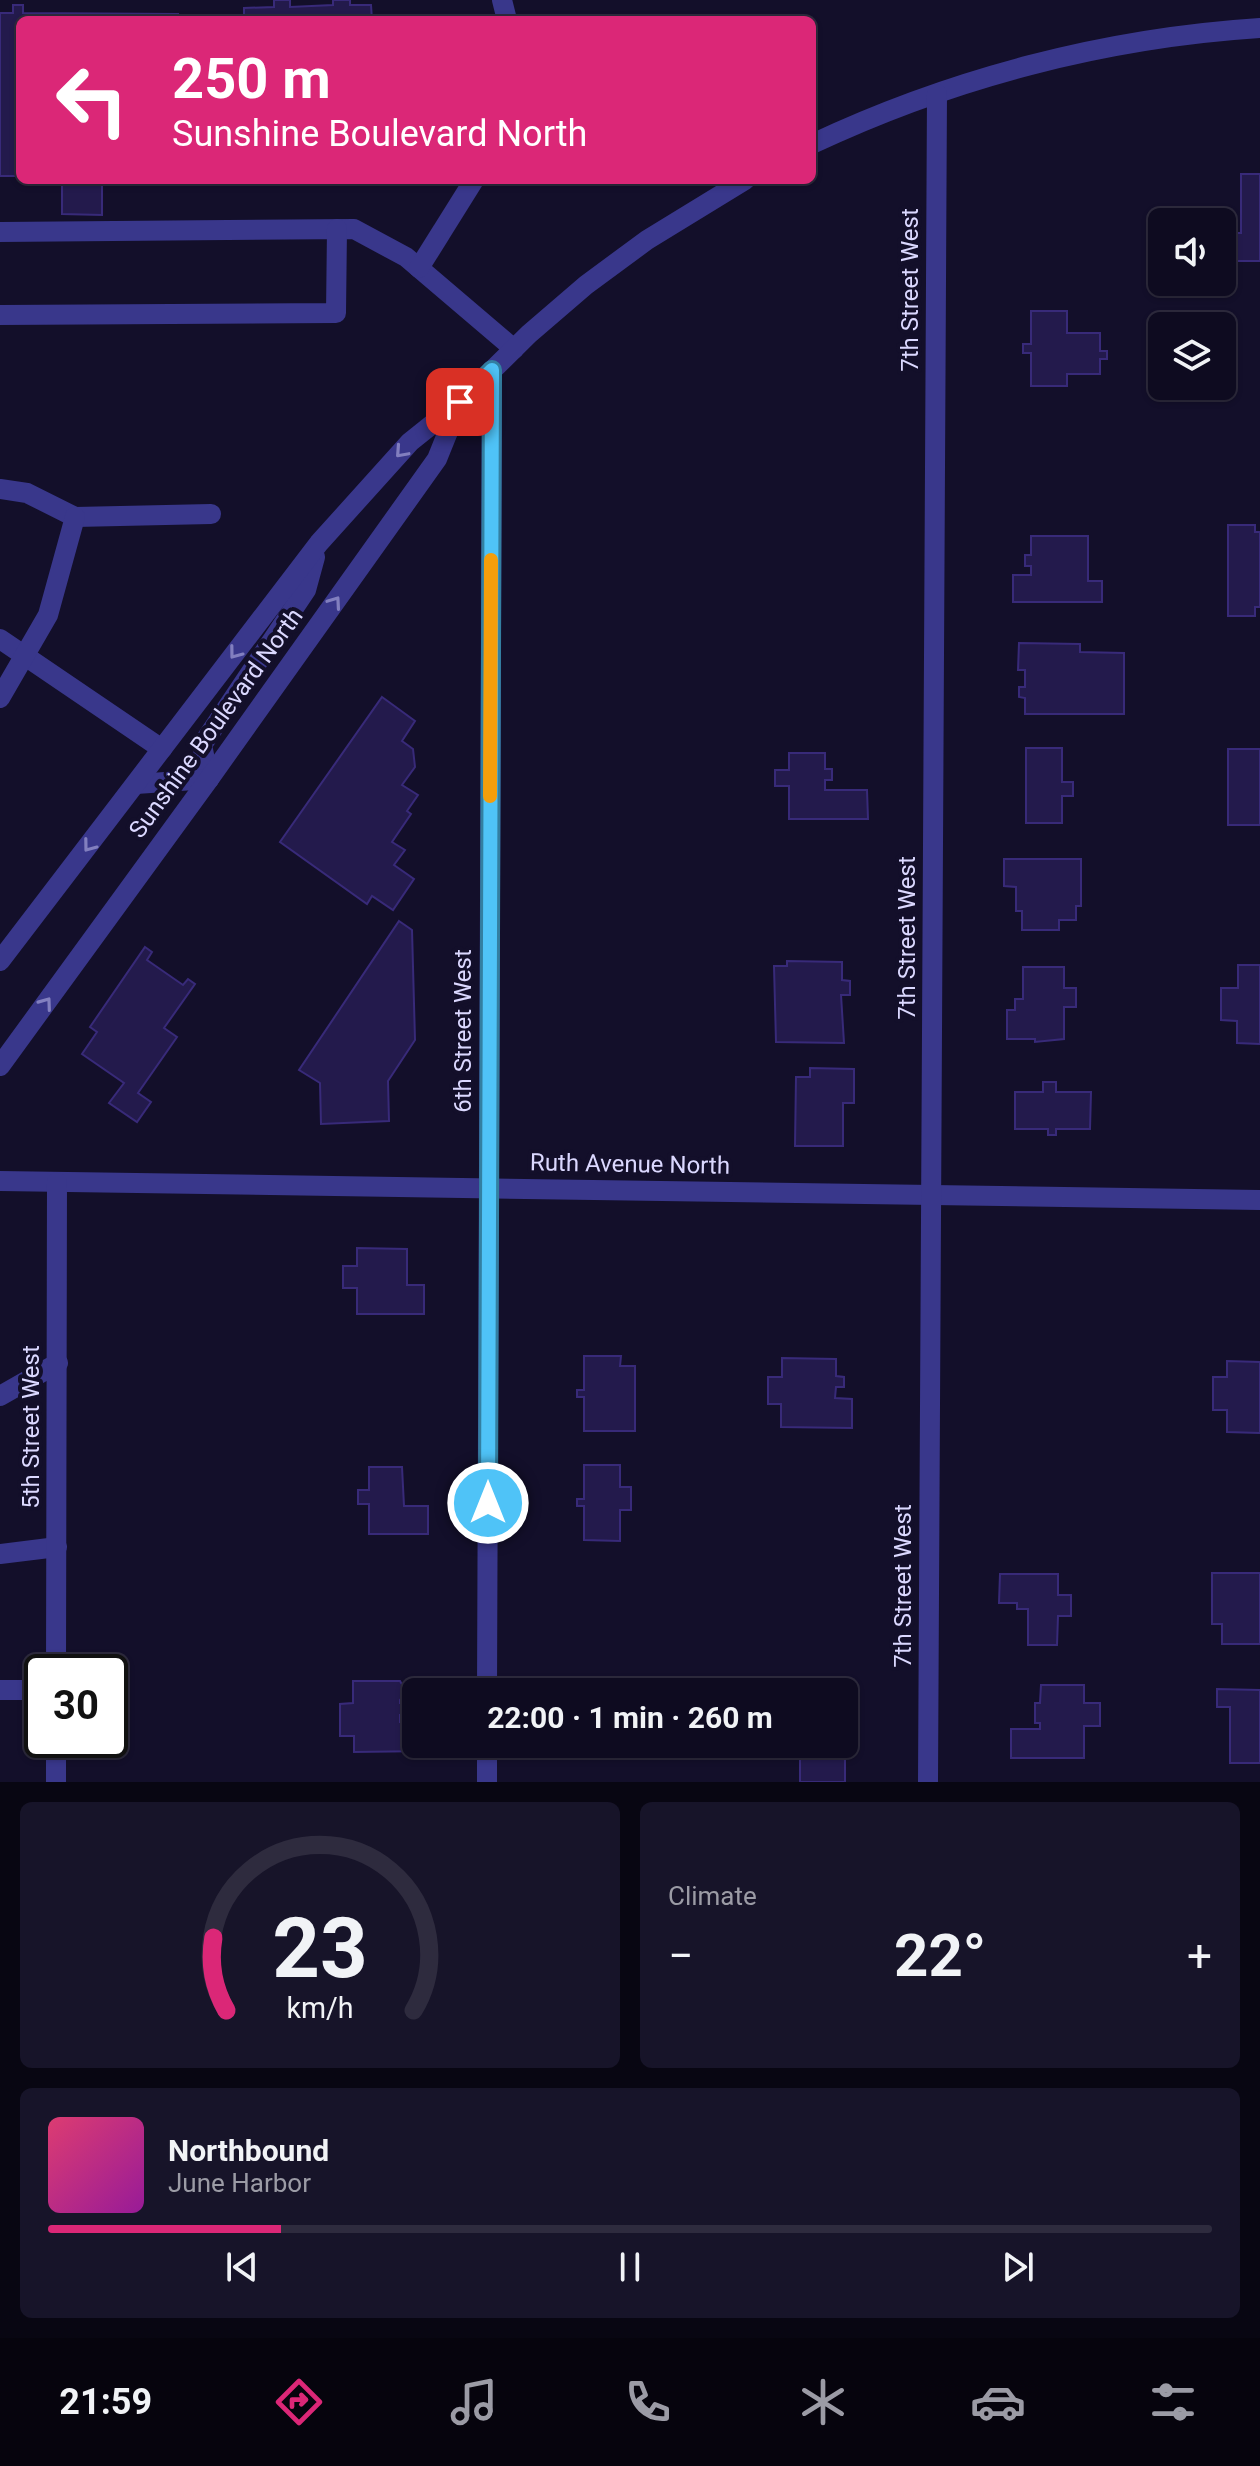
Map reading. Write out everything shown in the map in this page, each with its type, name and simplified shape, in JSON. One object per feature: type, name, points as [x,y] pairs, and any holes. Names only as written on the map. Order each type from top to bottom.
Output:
[{"type":"street","points":[[816,142],[855,124],[937,94],[1043,61],[1188,34],[1260,28]]},
{"type":"street","name":"7th Street West","points":[[928,1782],[937,94]]},
{"type":"street","points":[[419,268],[472,184]]},
{"type":"street","name":"Sunshine Boulevard North","points":[[0,961],[319,543],[410,442],[460,402],[586,285],[647,240],[738,184]]},
{"type":"street","points":[[0,315],[336,313],[337,229]]},
{"type":"street","points":[[0,232],[354,229],[406,257],[514,349]]},
{"type":"street","name":"6th Street West","points":[[487,1678],[492,370]]},
{"type":"street","name":"Sunshine Boulevard North","points":[[0,1066],[437,459],[460,402]]},
{"type":"street","points":[[0,489],[27,493],[75,517],[211,514]]},
{"type":"street","points":[[0,698],[48,615],[75,517]]},
{"type":"street","points":[[136,784],[209,779],[202,745],[306,590],[319,543]]},
{"type":"street","points":[[0,639],[162,749]]},
{"type":"street","name":"Ruth Avenue North","points":[[0,1181],[1260,1200]]},
{"type":"street","name":"5th Street West","points":[[56,1654],[57,1182]]},
{"type":"street","points":[[0,1396],[58,1363]]},
{"type":"street","points":[[0,1554],[57,1547]]},
{"type":"street","points":[[0,1690],[24,1690]]},
{"type":"street","points":[[56,1758],[56,1782]]},
{"type":"street","points":[[487,1758],[487,1782]]},
{"type":"building","points":[[274,0],[290,0],[290,7],[333,5],[333,0],[350,0],[350,5],[371,5],[372,16],[244,16],[244,8],[274,7]]},
{"type":"building","points":[[13,5],[23,5],[23,13],[178,16],[16,16],[16,176],[0,176],[0,13],[13,13]]},
{"type":"building","points":[[1241,174],[1260,174],[1260,261],[1236,261],[1236,233],[1241,233]]},
{"type":"building","points":[[62,184],[102,184],[102,215],[62,214]]},
{"type":"building","points":[[1031,311],[1067,311],[1067,333],[1100,333],[1100,351],[1107,351],[1107,359],[1100,359],[1100,374],[1067,374],[1067,386],[1031,386],[1031,353],[1023,353],[1023,344],[1031,344]]},
{"type":"building","points":[[1228,525],[1255,525],[1255,532],[1260,532],[1260,607],[1255,607],[1255,616],[1228,616]]},
{"type":"building","points":[[1031,536],[1088,536],[1088,581],[1102,581],[1102,602],[1013,602],[1013,575],[1031,575],[1031,566],[1025,566],[1025,555],[1031,555]]},
{"type":"building","points":[[1019,643],[1080,644],[1080,652],[1124,653],[1124,714],[1025,714],[1025,698],[1019,697],[1019,687],[1025,687],[1025,670],[1018,670]]},
{"type":"building","points":[[382,697],[415,721],[402,741],[413,749],[415,767],[402,785],[418,795],[407,811],[411,814],[392,842],[405,850],[394,865],[414,879],[393,910],[372,896],[367,904],[280,842]]},
{"type":"building","points":[[1026,748],[1062,748],[1062,782],[1073,782],[1073,796],[1062,796],[1062,823],[1026,823]]},
{"type":"building","points":[[1228,749],[1260,749],[1260,825],[1228,825]]},
{"type":"building","points":[[789,753],[825,753],[825,769],[832,769],[832,780],[825,780],[825,790],[867,790],[868,819],[789,819],[789,786],[775,786],[775,770],[789,770]]},
{"type":"building","points":[[1004,859],[1081,859],[1081,906],[1076,906],[1076,920],[1059,920],[1059,930],[1022,930],[1022,911],[1016,911],[1016,887],[1004,886]]},
{"type":"building","points":[[399,921],[412,930],[415,1040],[388,1081],[389,1121],[321,1124],[320,1083],[299,1070]]},
{"type":"building","points":[[145,947],[152,952],[147,960],[183,985],[188,979],[195,984],[164,1028],[177,1037],[138,1093],[151,1102],[137,1122],[109,1103],[124,1083],[82,1054],[97,1032],[90,1027]]},
{"type":"building","points":[[787,961],[842,962],[842,980],[850,981],[850,995],[841,995],[844,1043],[776,1042],[774,966],[787,966]]},
{"type":"building","points":[[1238,965],[1260,965],[1260,1044],[1237,1043],[1237,1021],[1221,1020],[1221,988],[1238,988]]},
{"type":"building","points":[[1023,967],[1064,967],[1064,988],[1076,988],[1076,1007],[1064,1007],[1064,1039],[1035,1042],[1035,1039],[1007,1039],[1007,1010],[1015,1010],[1015,999],[1023,999]]},
{"type":"building","points":[[810,1068],[854,1069],[854,1103],[843,1103],[843,1146],[795,1146],[796,1077],[810,1077]]},
{"type":"building","points":[[1043,1082],[1056,1082],[1056,1092],[1091,1092],[1090,1129],[1056,1129],[1056,1135],[1048,1135],[1048,1129],[1015,1129],[1015,1092],[1043,1092]]},
{"type":"building","points":[[357,1248],[407,1249],[407,1285],[424,1285],[424,1314],[357,1314],[357,1288],[343,1288],[343,1266],[357,1266]]},
{"type":"building","points":[[584,1356],[621,1356],[620,1366],[635,1366],[635,1431],[584,1431],[584,1397],[577,1397],[577,1390],[584,1390]]},
{"type":"building","points":[[782,1358],[836,1359],[836,1376],[844,1377],[844,1387],[836,1387],[835,1398],[852,1399],[852,1428],[781,1427],[781,1404],[768,1404],[768,1377],[782,1377]]},
{"type":"building","points":[[1227,1361],[1260,1362],[1260,1433],[1227,1432],[1227,1410],[1213,1410],[1213,1377],[1227,1377]]},
{"type":"building","points":[[584,1465],[620,1465],[620,1487],[631,1487],[631,1510],[620,1510],[620,1541],[584,1540],[584,1506],[577,1506],[577,1499],[584,1499]]},
{"type":"building","points":[[369,1467],[402,1467],[404,1506],[428,1506],[428,1534],[369,1534],[369,1504],[358,1504],[358,1490],[369,1490]]},
{"type":"building","points":[[1212,1573],[1260,1573],[1260,1644],[1222,1644],[1222,1624],[1212,1624]]},
{"type":"building","points":[[1000,1574],[1058,1574],[1058,1595],[1071,1595],[1071,1616],[1058,1616],[1057,1645],[1028,1645],[1028,1609],[1017,1609],[1017,1603],[999,1603]]},
{"type":"building","points":[[353,1681],[400,1681],[402,1751],[354,1752],[354,1736],[340,1736],[340,1704],[353,1703]]},
{"type":"building","points":[[1041,1685],[1084,1685],[1084,1703],[1100,1703],[1100,1726],[1084,1726],[1084,1758],[1011,1758],[1011,1729],[1040,1729],[1040,1723],[1035,1723],[1035,1703],[1040,1703]]},
{"type":"building","points":[[1217,1689],[1260,1690],[1260,1763],[1230,1763],[1230,1707],[1217,1707]]},
{"type":"building","points":[[800,1758],[845,1758],[845,1782],[800,1782]]},
{"type":"slow traffic","points":[[490,796],[491,560]]},
{"type":"route","points":[[460,402],[492,370],[488,1503]]}]
